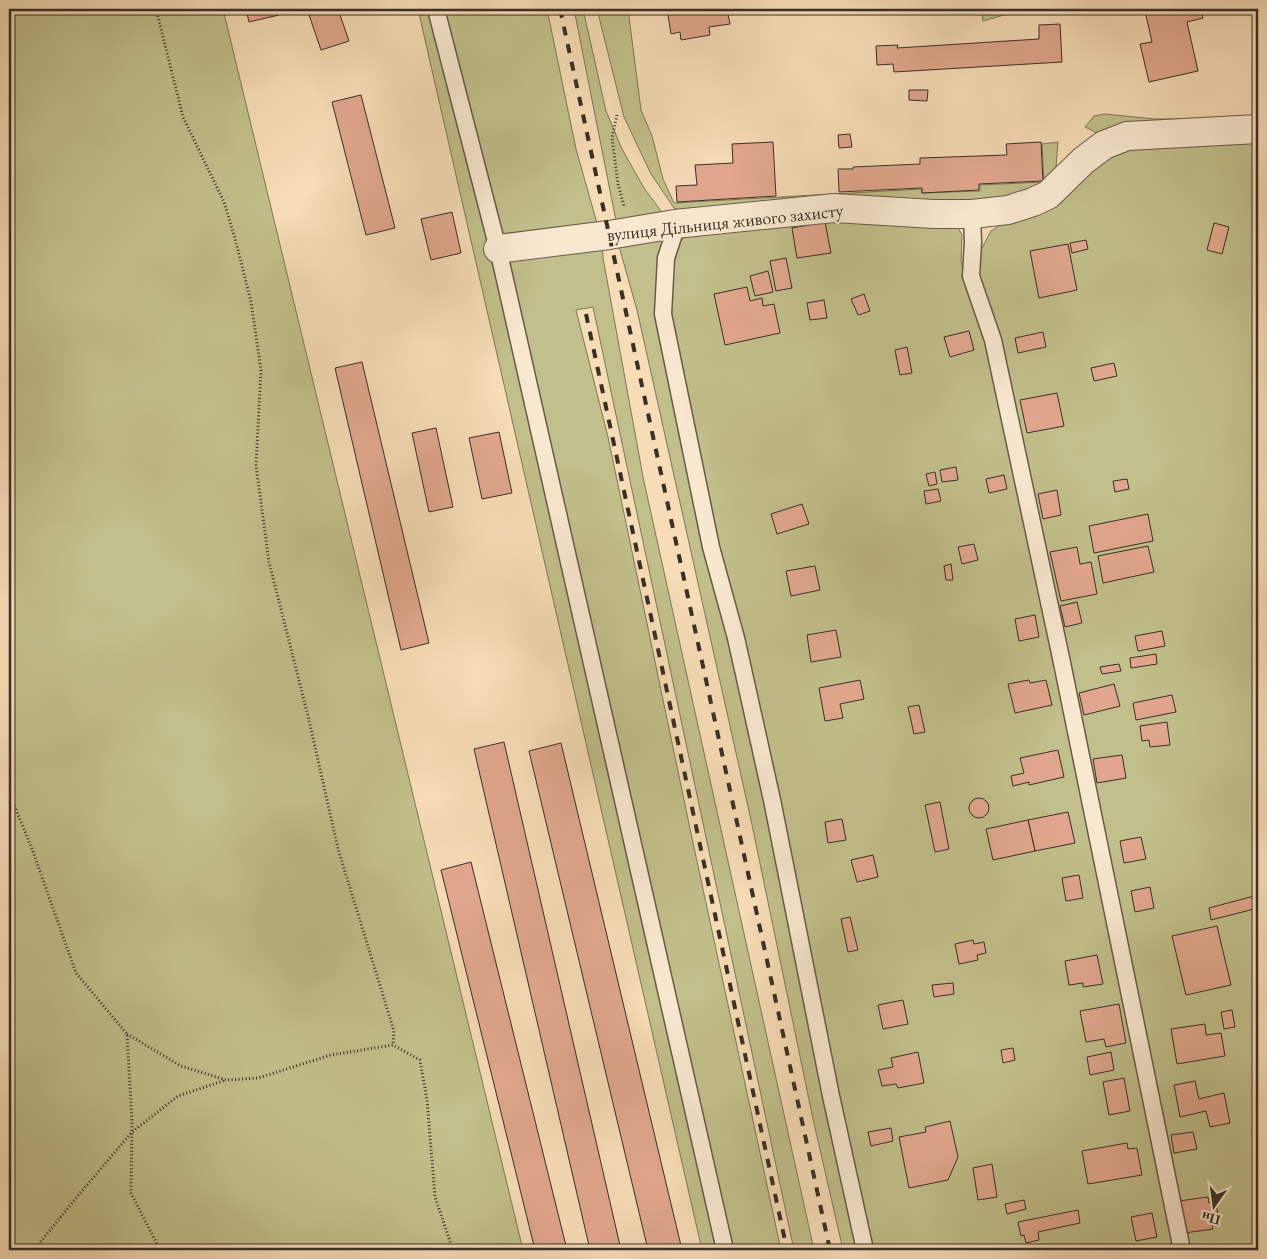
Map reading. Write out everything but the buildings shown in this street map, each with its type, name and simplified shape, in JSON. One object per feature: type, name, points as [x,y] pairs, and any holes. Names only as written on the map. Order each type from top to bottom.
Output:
[{"type":"street","name":"вулиця Дільниця живого захисту","points":[[498,249],[675,224],[834,208],[934,214],[972,214],[1008,210],[1048,195],[1084,160],[1104,144],[1127,136],[1258,129]]},
{"type":"lane","points":[[436,9],[498,249],[725,1250]]},
{"type":"lane","points":[[972,214],[974,242],[971,276],[995,349],[1061,658],[1182,1250]]},
{"type":"lane","points":[[675,224],[673,238],[666,258],[663,314],[711,547],[736,638],[772,800],[829,1086],[865,1250]]},
{"type":"path","points":[[156,9],[183,117],[224,202],[251,302],[261,370],[256,465],[269,562],[309,720],[338,849],[394,1031],[393,1045]]},
{"type":"path","points":[[617,115],[612,138],[618,184],[626,221],[624,232]]},
{"type":"path","points":[[9,793],[76,974],[127,1034],[181,1066],[226,1080]]},
{"type":"path","points":[[127,1034],[132,1132],[131,1193],[160,1250]]},
{"type":"path","points":[[34,1250],[132,1132],[178,1096],[226,1080],[258,1078],[331,1055],[393,1045],[420,1060],[426,1100],[435,1197],[453,1250]]},
{"type":"shaded area","points":[[9,9],[223,9],[523,1250],[9,1250]]},
{"type":"shaded area","points":[[418,9],[547,9],[576,149],[602,241],[603,258],[643,477],[814,1250],[794,1250],[593,307],[576,310],[608,437],[781,1250],[702,1250]]},
{"type":"shaded area","points":[[574,9],[583,9],[606,111],[622,149],[644,188],[667,219],[617,226]]},
{"type":"shaded area","points":[[597,9],[628,9],[641,110],[652,136],[663,179],[674,203],[921,189],[922,193],[980,191],[980,185],[1044,182],[1042,144],[1058,142],[1056,167],[1049,184],[985,206],[686,212],[674,208],[651,174],[624,117]]},
{"type":"shaded area","points":[[981,9],[1025,9],[983,21]]},
{"type":"shaded area","points":[[1104,114],[1155,119],[1258,119],[1123,132],[1097,133],[1085,127],[1094,116]]},
{"type":"shaded area","points":[[1258,138],[1258,1250],[1187,1250],[978,267],[981,250],[991,231],[1097,160],[1141,145]]},
{"type":"shaded area","points":[[777,220],[955,222],[962,235],[961,262],[986,332],[1176,1250],[871,1250],[676,362],[669,298],[672,261],[680,241],[690,232]]},
{"type":"shaded area","points":[[668,235],[659,259],[737,654],[862,1250],[843,1250],[813,1119],[751,820],[637,310],[616,236]]},
{"type":"railway","points":[[560,9],[830,1250]]},
{"type":"railway","points":[[586,314],[787,1250]]}]
